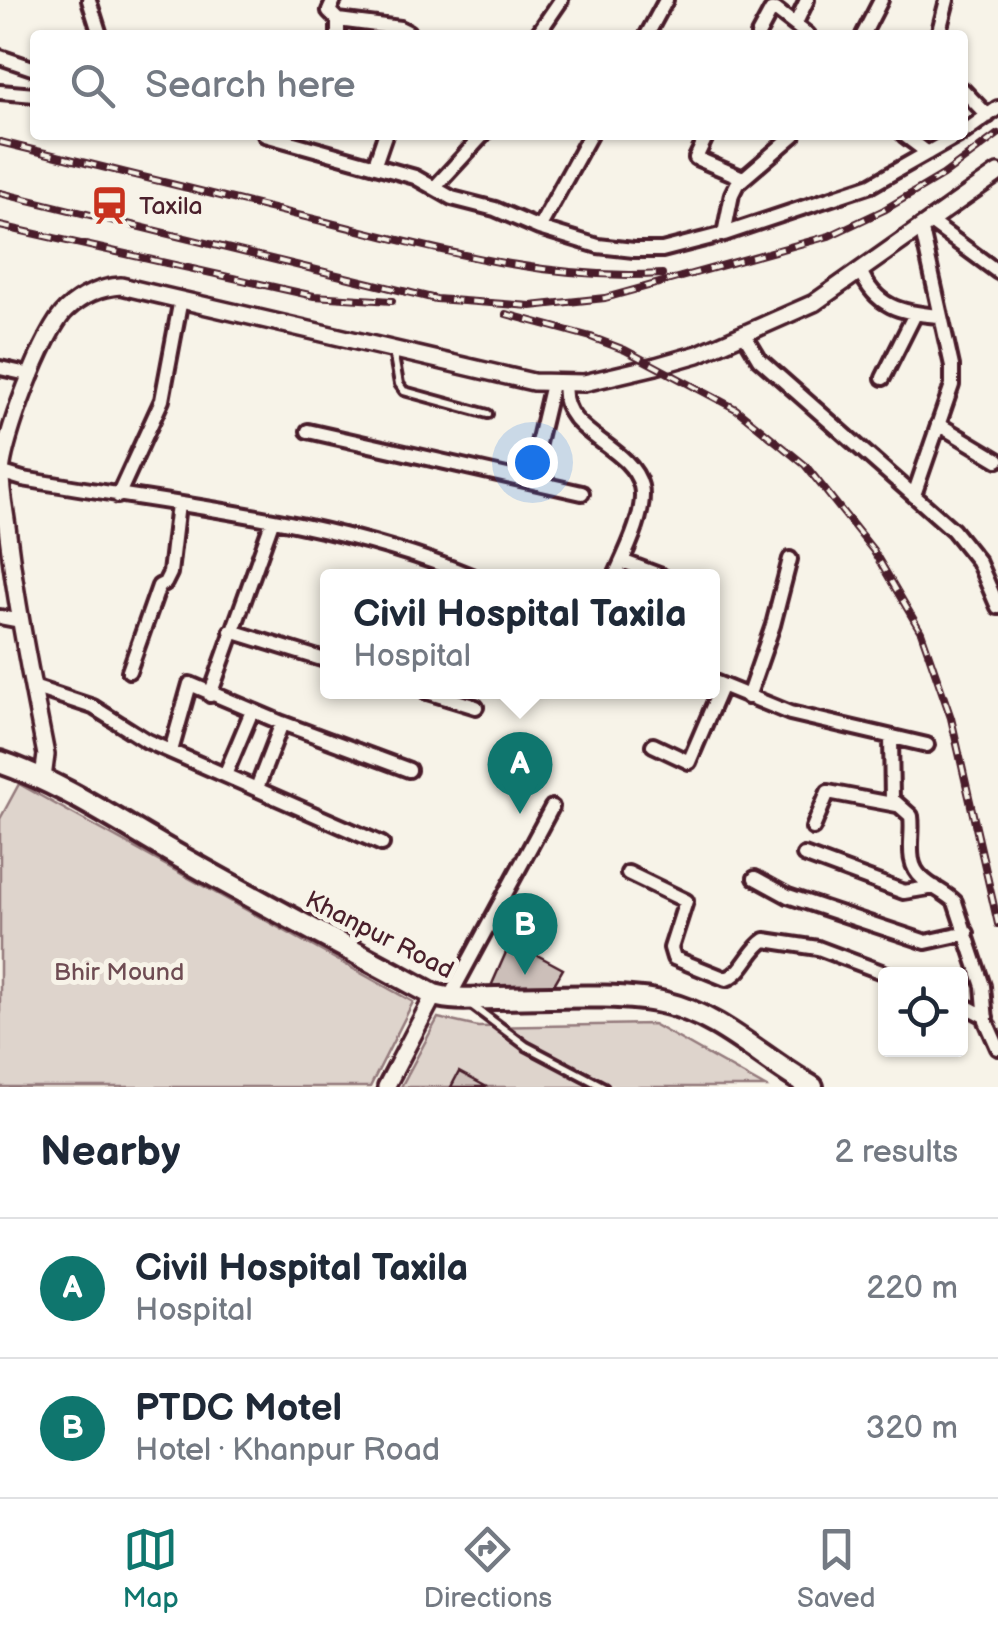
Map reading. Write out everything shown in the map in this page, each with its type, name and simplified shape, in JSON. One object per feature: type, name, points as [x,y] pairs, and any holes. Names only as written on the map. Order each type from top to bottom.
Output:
[{"type":"highway","name":"Khanpur Road","points":[[0,762],[43,778],[172,852],[449,997],[666,1003],[728,1030],[780,1069],[812,1087]]},
{"type":"street","points":[[89,0],[98,30]]},
{"type":"street","points":[[334,0],[329,11],[338,20],[404,30]]},
{"type":"street","points":[[540,30],[559,0]]},
{"type":"street","points":[[650,30],[666,0]]},
{"type":"street","points":[[795,26],[807,0]]},
{"type":"street","points":[[866,30],[881,0]]},
{"type":"street","points":[[939,30],[947,0]]},
{"type":"street","points":[[761,30],[771,10],[801,30]]},
{"type":"street","points":[[338,20],[338,30]]},
{"type":"street","points":[[0,56],[30,67]]},
{"type":"street","points":[[0,92],[30,95]]},
{"type":"street","points":[[968,94],[993,112],[968,129]]},
{"type":"street","points":[[285,140],[375,164],[436,186],[452,198],[598,246],[662,250],[724,234],[871,185],[951,140]]},
{"type":"street","points":[[329,151],[330,140]]},
{"type":"street","points":[[375,164],[383,140]]},
{"type":"street","points":[[436,186],[478,140]]},
{"type":"street","points":[[539,228],[587,140]]},
{"type":"street","points":[[705,140],[696,158],[743,178]]},
{"type":"street","points":[[724,234],[732,194],[743,178],[788,140]]},
{"type":"street","points":[[911,140],[928,153]]},
{"type":"street","points":[[43,778],[46,756],[21,621],[0,472],[46,340],[65,311],[85,297],[105,287],[121,286],[559,384],[698,354],[814,303],[998,173]]},
{"type":"street","points":[[925,223],[998,272]]},
{"type":"street","points":[[914,494],[952,384],[925,223]]},
{"type":"street","points":[[860,270],[872,294],[886,304],[915,314],[939,316]]},
{"type":"street","points":[[118,496],[162,400],[180,300]]},
{"type":"street","points":[[883,378],[915,314]]},
{"type":"street","points":[[744,334],[759,359],[952,530],[978,560],[998,607]]},
{"type":"street","points":[[0,368],[32,375]]},
{"type":"street","points":[[529,482],[559,384]]},
{"type":"street","points":[[559,384],[570,411],[585,428],[628,460],[642,488],[633,534],[619,569]]},
{"type":"street","points":[[938,424],[998,460]]},
{"type":"street","points":[[308,432],[582,493]]},
{"type":"street","points":[[0,472],[355,537],[451,569]]},
{"type":"street","points":[[129,672],[159,586],[170,572],[178,504]]},
{"type":"street","points":[[210,694],[272,522]]},
{"type":"street","points":[[748,696],[774,625],[790,559]]},
{"type":"street","points":[[622,561],[643,569]]},
{"type":"street","points":[[0,617],[21,621]]},
{"type":"street","points":[[231,631],[320,659]]},
{"type":"street","points":[[172,751],[190,684],[409,770]]},
{"type":"street","points":[[720,684],[827,724],[926,746]]},
{"type":"street","points":[[33,687],[92,707],[147,741],[382,844]]},
{"type":"street","points":[[450,699],[476,707]]},
{"type":"street","points":[[653,745],[689,762],[711,699]]},
{"type":"street","points":[[225,774],[252,710]]},
{"type":"street","points":[[256,788],[282,723]]},
{"type":"street","points":[[892,737],[890,789],[897,805]]},
{"type":"street","points":[[814,828],[824,794],[828,792],[906,809],[912,821],[910,851],[915,870],[955,902],[983,986],[986,1018],[998,1048]]},
{"type":"street","points":[[386,1087],[449,997],[552,807]]},
{"type":"street","points":[[804,856],[904,892],[936,887]]},
{"type":"street","points":[[628,872],[686,902],[670,954],[726,979],[736,975],[756,946],[765,940],[818,948],[878,971]]},
{"type":"street","points":[[755,878],[788,896],[926,942],[967,933]]},
{"type":"street","points":[[968,1008],[986,1018]]},
{"type":"lane","points":[[392,348],[399,384],[404,390],[488,414]]},
{"type":"lane","points":[[449,997],[526,1046],[604,1087]]},
{"type":"green space","name":"Bhir Mound","points":[[19,784],[413,1002],[370,1087],[0,1087],[0,819]]},
{"type":"green space","points":[[438,1018],[478,1027],[653,1024],[765,1087],[401,1087]]},
{"type":"building","points":[[511,941],[563,969],[552,988],[489,991]]},
{"type":"building","points":[[459,1072],[487,1087],[451,1087]]},
{"type":"railway","points":[[0,193],[436,299],[531,306],[605,298],[829,236],[884,210],[943,175],[998,134]]},
{"type":"railway","points":[[0,142],[488,260],[574,272],[662,274]]},
{"type":"railway","points":[[0,226],[314,296],[392,301]]},
{"type":"railway","points":[[506,314],[625,350],[736,409],[805,465],[873,550],[921,632],[951,718],[998,924]]},
{"type":"place","name":"Taxila","points":[[109,205]]},
{"type":"place","name":"Civil Hospital Taxila","points":[[520,814]]},
{"type":"place","name":"PTDC Motel","points":[[525,975]]}]
